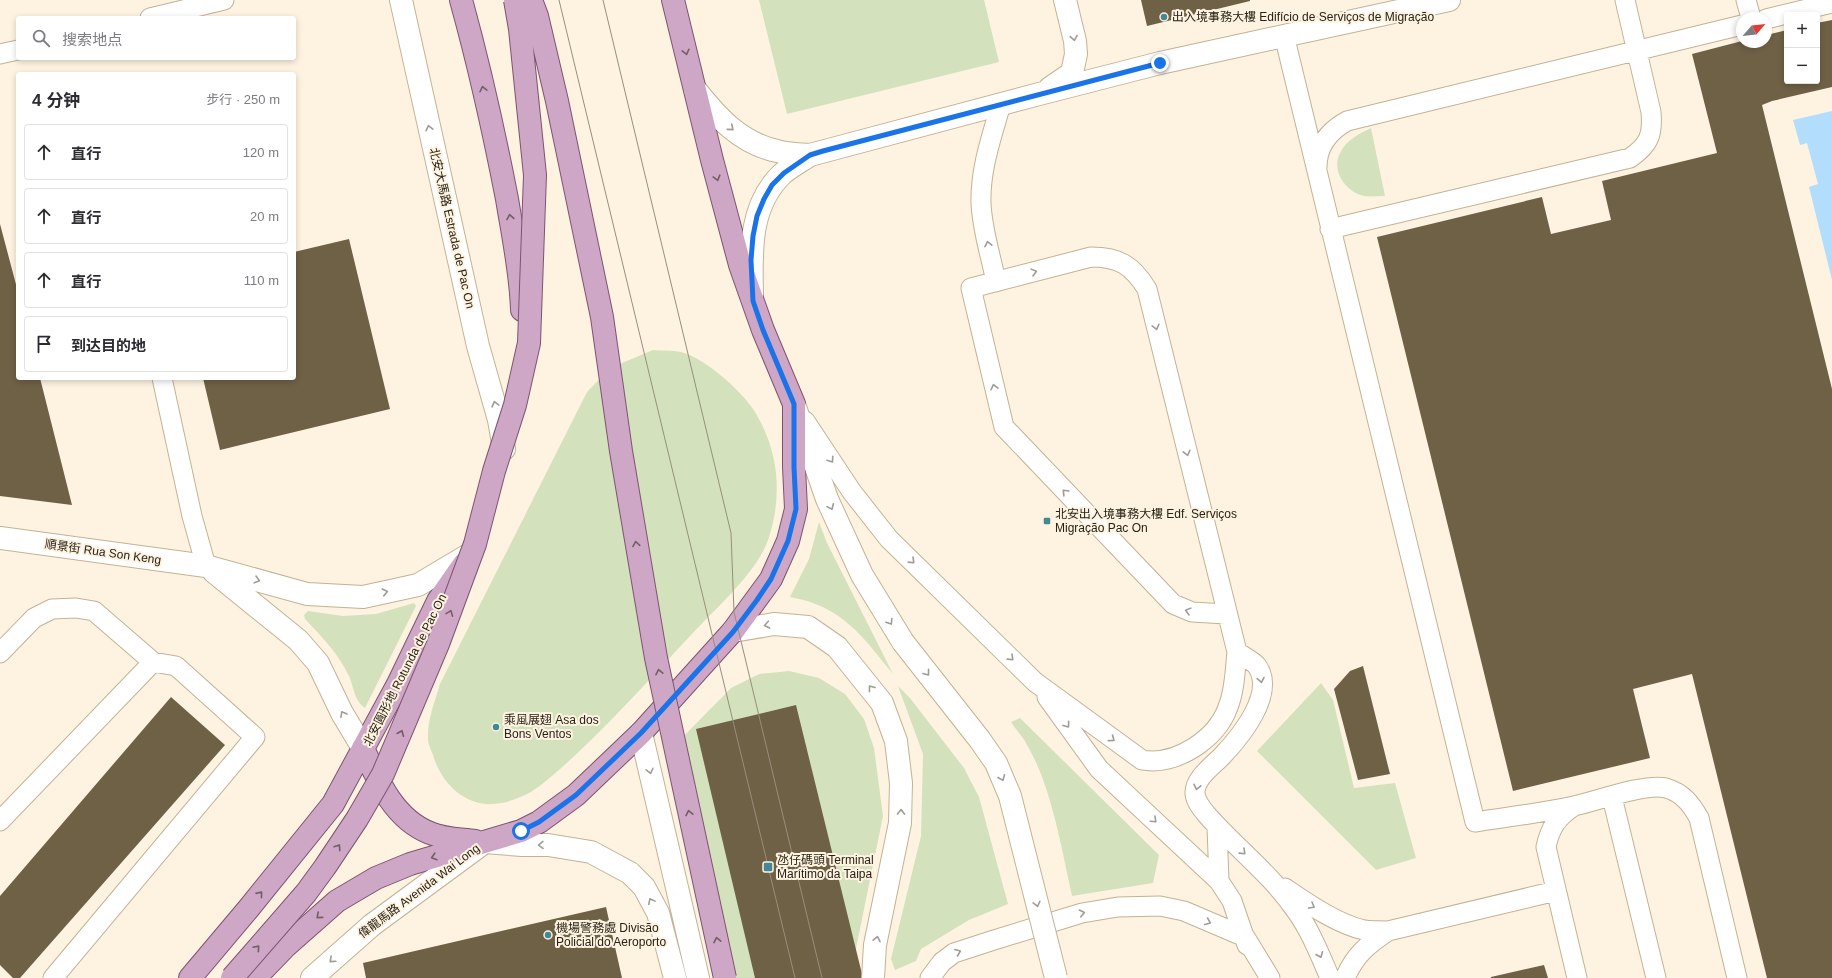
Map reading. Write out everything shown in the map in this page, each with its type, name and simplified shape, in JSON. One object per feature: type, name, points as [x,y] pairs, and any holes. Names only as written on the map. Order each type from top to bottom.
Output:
[{"type":"main road","name":"北安大馬路 Estrada de Pac On","points":[[461,0],[474,46],[501,170],[517,255],[522,292],[523,340],[522,383],[516,424],[505,456],[492,505],[470,554]]},
{"type":"main road","points":[[471,0],[474,46]]},
{"type":"main road","points":[[232,978],[306,892],[321,872],[357,819],[383,774],[438,644],[475,544],[494,471],[515,405],[529,343],[535,174],[520,29],[515,0]]},
{"type":"main road","points":[[531,0],[537,16],[558,101],[602,318],[623,459],[656,658],[725,978]]},
{"type":"main road","points":[[663,0],[676,10],[712,160],[740,265],[763,330],[794,404]]},
{"type":"main road","name":"北安圓形地 Rotunda de Pac On","points":[[470,554],[438,601],[398,684],[363,748],[377,780],[394,805],[410,822],[430,833],[451,838],[485,842],[521,831],[539,822],[576,795],[641,733],[733,632],[771,579],[788,541],[796,509],[794,404]]},
{"type":"main road","points":[[190,978],[333,804],[363,748]]},
{"type":"main road","name":"偉龍馬路 Avenida Wai Long","points":[[255,978],[286,946],[337,901],[376,878],[410,864],[485,842]]},
{"type":"street","name":"北安大馬路 Estrada de Pac On","points":[[401,0],[478,346],[499,420],[505,456]]},
{"type":"street","points":[[1043,92],[1072,73],[1076,54],[1075,41],[1065,0]]},
{"type":"street","points":[[753,301],[751,260],[753,236],[757,216],[772,185],[784,173],[810,155],[1043,92],[1160,63],[1449,0]]},
{"type":"street","points":[[696,89],[716,115],[738,133],[761,146],[778,151],[810,155]]},
{"type":"street","points":[[794,404],[827,499],[859,568],[903,642],[996,762],[1010,796],[1056,978]]},
{"type":"street","name":"順景街 Rua Son Keng","points":[[0,538],[206,566],[308,594],[363,597],[418,585],[470,554]]},
{"type":"street","points":[[206,566],[298,640],[318,663],[342,713],[363,748]]},
{"type":"street","points":[[733,632],[774,624],[808,627],[837,647],[882,702],[896,741],[901,783],[900,823],[875,946],[873,978]]},
{"type":"street","points":[[641,733],[698,978]]},
{"type":"street","points":[[485,842],[522,845],[548,845],[592,852],[630,873],[644,887],[658,913],[675,978]]},
{"type":"street","name":"偉龍馬路 Avenida Wai Long","points":[[312,978],[372,924],[485,842]]},
{"type":"lane","points":[[158,16],[224,0]]},
{"type":"lane","points":[[1330,229],[1630,158],[1641,150],[1649,139],[1652,126],[1651,112],[1625,0]]},
{"type":"lane","points":[[1746,0],[1749,12]]},
{"type":"lane","points":[[1772,18],[1832,3]]},
{"type":"lane","points":[[1317,174],[1317,161],[1320,149],[1327,137],[1336,128],[1347,121],[1736,26]]},
{"type":"lane","points":[[1284,35],[1475,822],[1574,806],[1651,787],[1666,788],[1680,794],[1692,805],[1699,818],[1736,978]]},
{"type":"lane","points":[[0,54],[16,50]]},
{"type":"lane","points":[[996,282],[981,202],[988,148],[1001,104]]},
{"type":"lane","points":[[794,404],[852,492],[889,539],[1035,682],[1133,755],[1150,762],[1165,760],[1197,745],[1221,721],[1228,708],[1231,697],[1237,652],[1226,614],[1147,289],[1138,274],[1124,264],[1108,257],[1091,257],[971,288],[1004,427],[1173,604],[1192,612],[1226,614]]},
{"type":"lane","points":[[162,380],[192,516],[206,566]]},
{"type":"lane","points":[[0,652],[34,618],[52,609],[76,608],[94,610],[152,662],[176,666],[255,737],[53,978]]},
{"type":"lane","points":[[1237,652],[1256,666],[1262,676],[1263,690],[1249,722],[1224,754],[1198,780],[1195,794],[1198,804],[1217,827],[1268,876],[1297,912],[1312,936],[1330,978]]},
{"type":"lane","points":[[0,821],[152,662]]},
{"type":"lane","points":[[1035,682],[1099,769],[1219,881],[1232,901],[1246,937],[1256,978]]},
{"type":"lane","points":[[1612,797],[1656,978]]},
{"type":"lane","points":[[1574,806],[1562,814],[1554,823],[1546,847],[1577,978]]},
{"type":"lane","points":[[1217,827],[1219,881]]},
{"type":"lane","points":[[1268,876],[1309,904],[1363,930],[1388,931],[1556,891]]},
{"type":"lane","points":[[930,978],[942,962],[954,953],[1082,913],[1118,907],[1160,906],[1184,911],[1246,937],[1270,978]]},
{"type":"lane","points":[[1345,978],[1351,964],[1367,945],[1388,931]]},
{"type":"green space","points":[[759,0],[984,0],[999,62],[787,114]]},
{"type":"green space","points":[[1371,128],[1385,196],[1364,196],[1357,194],[1346,185],[1337,166],[1340,153],[1346,144],[1353,138]]},
{"type":"green space","points":[[653,350],[681,352],[691,355],[701,361],[712,368],[733,386],[755,412],[769,442],[774,458],[776,474],[776,507],[768,540],[755,565],[735,589],[616,715],[554,775],[531,792],[501,803],[478,803],[467,799],[449,785],[442,776],[428,743],[430,718],[440,684],[587,392],[606,372],[622,363]]},
{"type":"green space","points":[[819,522],[827,543],[893,674],[860,635],[837,615],[824,607],[808,601],[790,597],[809,559]]},
{"type":"green space","points":[[414,603],[416,606],[365,708],[356,698],[349,676],[340,660],[318,632],[305,619],[304,615],[308,611],[343,616],[376,614]]},
{"type":"green space","points":[[789,671],[819,678],[845,694],[864,719],[874,748],[883,816],[850,978],[716,978],[674,746],[731,688],[759,674]]},
{"type":"green space","points":[[1321,683],[1333,700],[1354,788],[1395,783],[1416,858],[1376,870],[1257,751]]},
{"type":"green space","points":[[898,686],[910,698],[964,768],[979,797],[1008,904],[969,920],[921,949],[916,961],[895,970],[891,959],[921,836],[923,754]]},
{"type":"green space","points":[[1020,718],[1159,855],[1153,883],[1072,896],[1055,818],[1043,779],[1025,742],[1011,722]]},
{"type":"water","points":[[1832,111],[1832,280],[1809,187],[1818,184],[1807,143],[1800,145],[1793,120]]},
{"type":"building","name":"出入境事務大樓 Edifício de Serviços de Migração","points":[[1141,0],[1250,0],[1250,1],[1147,26]]},
{"type":"building","points":[[1832,20],[1832,87],[1772,101],[1762,105],[1832,389],[1832,978],[1767,978],[1692,674],[1633,689],[1650,758],[1513,791],[1377,237],[1542,197],[1551,234],[1611,220],[1602,181],[1717,153],[1692,54],[1736,43],[1736,48],[1772,48],[1772,34],[1784,31],[1784,84],[1820,84],[1820,22]]},
{"type":"building","points":[[0,224],[16,284],[16,380],[41,380],[72,505],[0,496]]},
{"type":"building","points":[[349,239],[390,409],[220,450],[203,380],[296,380],[296,252]]},
{"type":"building","points":[[1363,666],[1390,774],[1358,780],[1334,689],[1350,671]]},
{"type":"building","points":[[171,697],[225,745],[20,978],[13,978],[0,965],[0,896]]},
{"type":"building","points":[[796,705],[863,978],[755,978],[696,729]]},
{"type":"building","name":"機場警務處 Divisão Policial do Aeroporto","points":[[606,907],[622,978],[366,978],[363,963]]},
{"type":"building","points":[[1544,965],[1548,978],[1491,978],[1491,977]]},
{"type":"tram line","points":[[559,0],[795,978]]},
{"type":"tram line","points":[[603,0],[731,533],[734,612],[822,978]]},
{"type":"place","name":"出入境事務大樓 Edifício de Serviços de Migração","points":[[1164,17]]},
{"type":"place","name":"北安出入境事務大樓 Edf. Serviços Migração Pac On","points":[[1047,521]]},
{"type":"place","name":"乘風展翅 Asa dos Bons Ventos","points":[[496,727]]},
{"type":"place","name":"氹仔碼頭 Terminal Marítimo da Taipa","points":[[768,867]]},
{"type":"place","name":"機場警務處 Divisão Policial do Aeroporto","points":[[548,935]]},
{"type":"route","points":[[521,831],[539,822],[576,795],[641,733],[733,632],[771,579],[788,541],[796,509],[794,404],[763,330],[753,301],[751,260],[753,236],[757,216],[772,185],[784,173],[810,155],[1043,92],[1160,63]]}]
